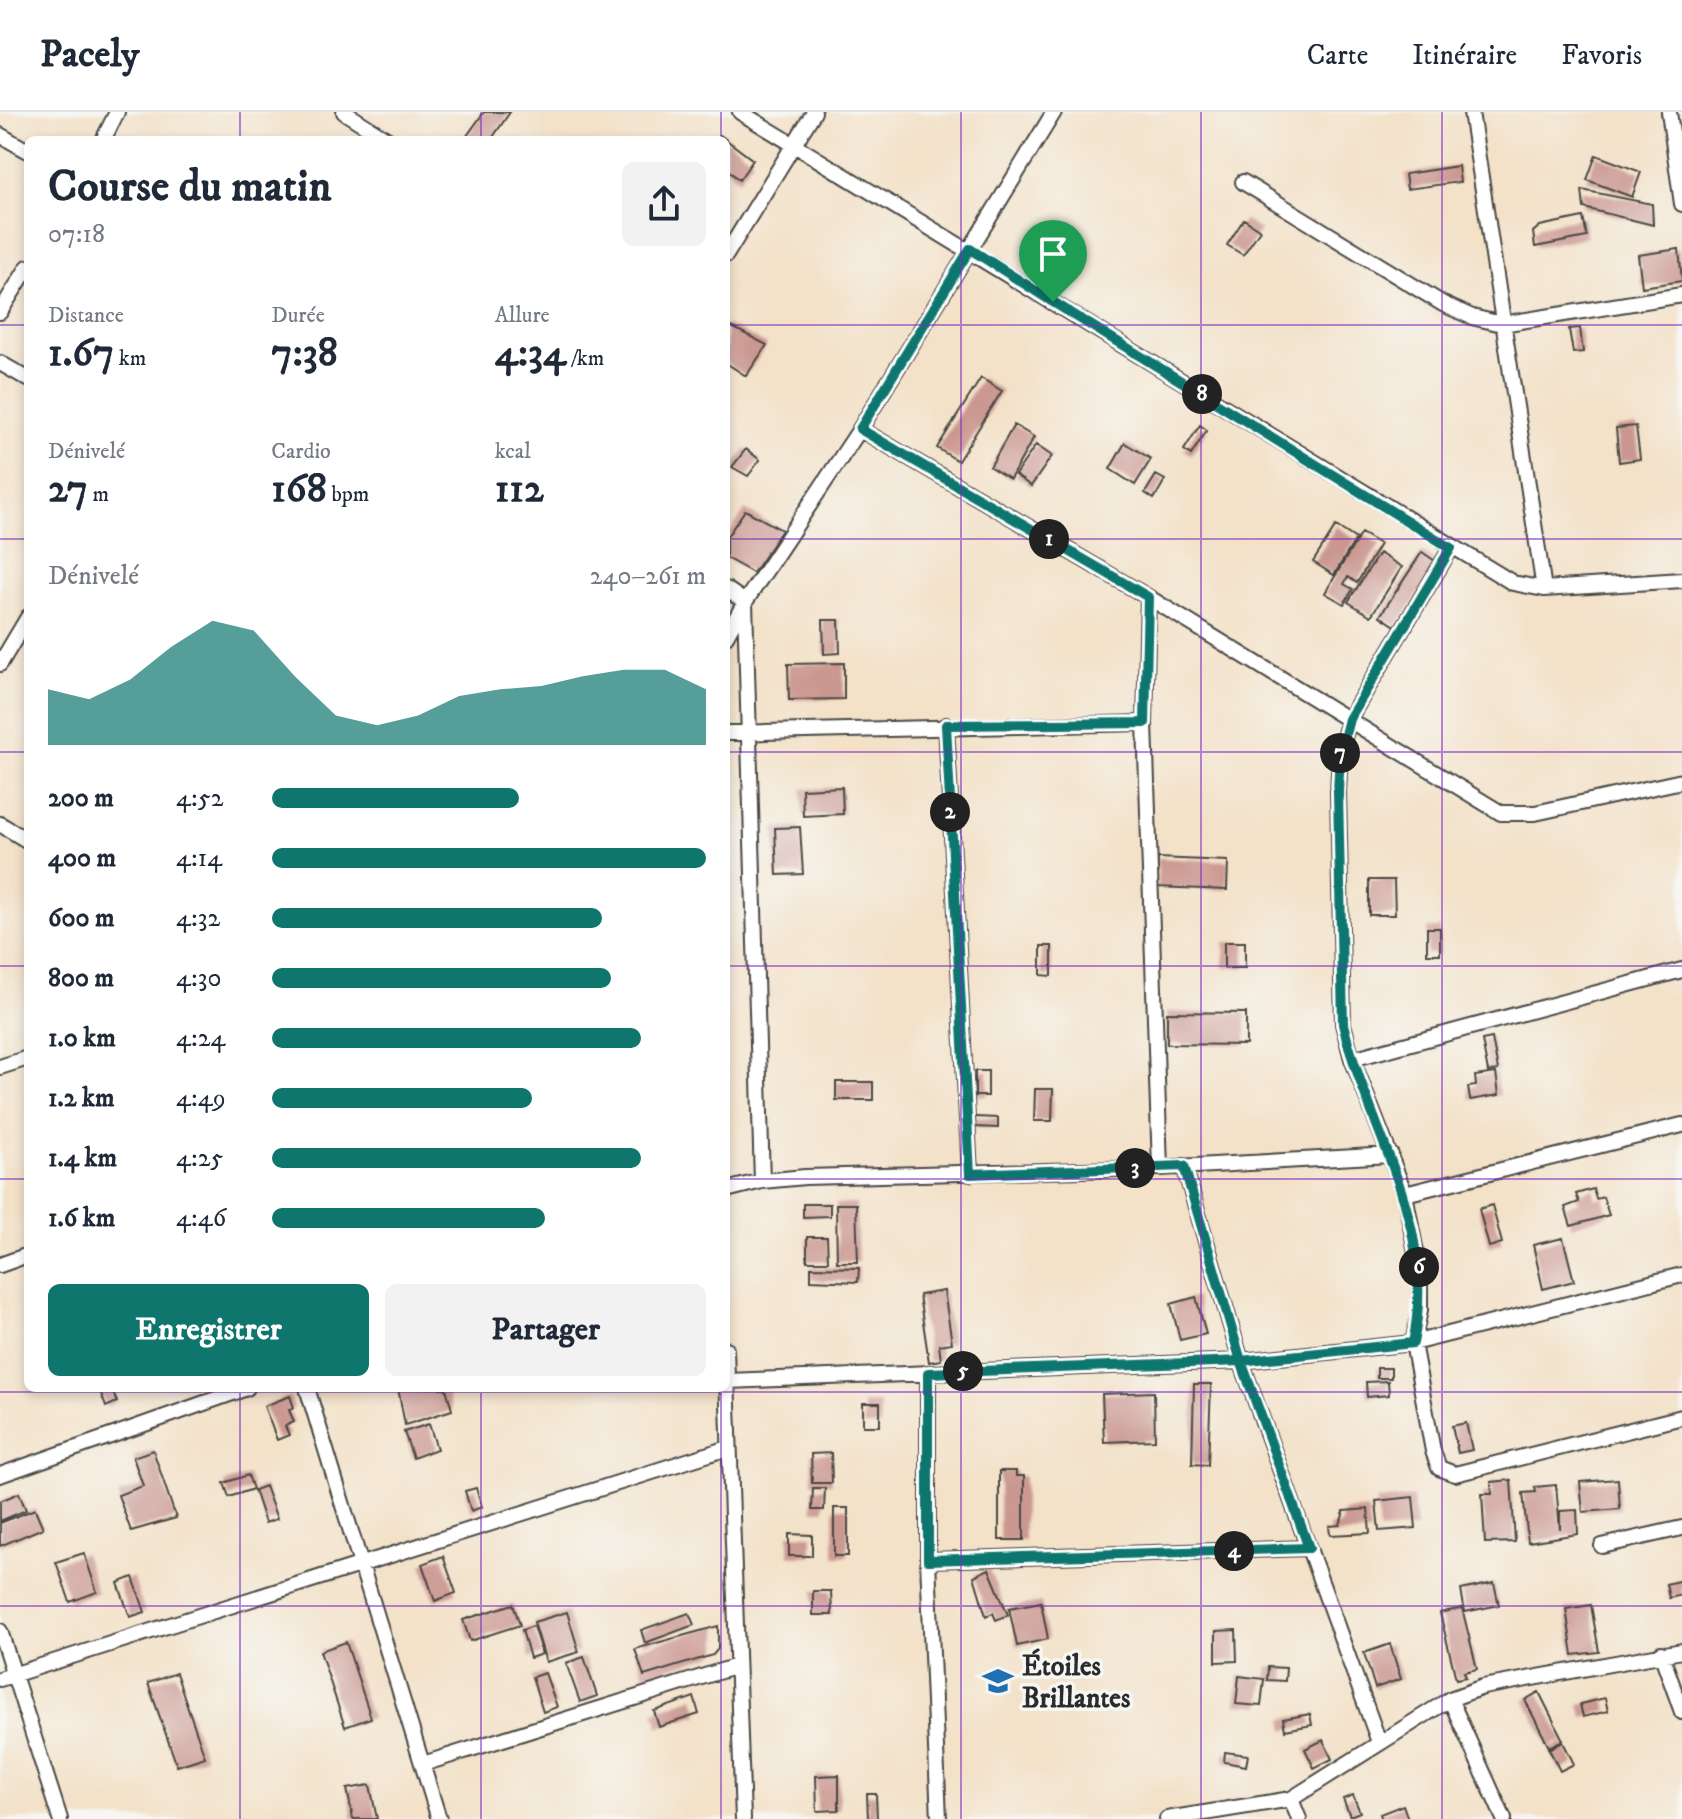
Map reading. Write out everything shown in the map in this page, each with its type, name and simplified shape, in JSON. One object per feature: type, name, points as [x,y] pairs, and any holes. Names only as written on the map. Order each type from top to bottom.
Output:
[{"type":"street","points":[[105,136],[117,112]]},
{"type":"street","points":[[344,112],[382,136]]},
{"type":"street","points":[[740,112],[970,249],[1451,548],[1513,583],[1544,589],[1682,580]]},
{"type":"street","points":[[730,249],[814,112]]},
{"type":"street","points":[[730,629],[860,429],[1054,112]]},
{"type":"street","points":[[1471,112],[1544,589]]},
{"type":"street","points":[[1669,112],[1680,172],[1682,204]]},
{"type":"street","points":[[0,135],[24,149]]},
{"type":"street","points":[[1243,182],[1443,304],[1472,317],[1502,324],[1682,295]]},
{"type":"street","points":[[0,312],[24,273]]},
{"type":"street","points":[[0,363],[24,377]]},
{"type":"street","points":[[860,429],[1148,597],[1501,813],[1535,813],[1682,781]]},
{"type":"street","points":[[1451,548],[1349,719],[1340,754],[1338,792],[1343,1024],[1352,1059],[1405,1194],[1420,1274],[1420,1310],[1413,1343],[1433,1451],[1439,1468],[1455,1474],[1682,1417]]},
{"type":"street","points":[[730,592],[745,602]]},
{"type":"street","points":[[1148,597],[1145,723],[1160,1168]]},
{"type":"street","points":[[745,602],[762,1181]]},
{"type":"street","points":[[0,664],[24,624]]},
{"type":"street","points":[[730,733],[946,725],[1145,723]]},
{"type":"street","points":[[946,725],[970,1174]]},
{"type":"street","points":[[0,824],[24,839]]},
{"type":"street","points":[[1352,1059],[1682,970]]},
{"type":"street","points":[[0,1067],[24,1059]]},
{"type":"street","points":[[1405,1194],[1682,1125]]},
{"type":"street","points":[[730,1189],[762,1181],[1160,1168],[1391,1155]]},
{"type":"street","points":[[1184,1166],[1241,1361],[1379,1742]]},
{"type":"street","points":[[0,1265],[24,1256]]},
{"type":"street","points":[[730,1381],[1241,1361],[1413,1343],[1682,1275]]},
{"type":"street","points":[[928,1373],[928,1560],[939,1819]]},
{"type":"street","points":[[0,1475],[236,1392]]},
{"type":"street","points":[[308,1392],[439,1819]]},
{"type":"street","points":[[727,1392],[743,1819]]},
{"type":"street","points":[[7,1676],[728,1448]]},
{"type":"street","points":[[1602,1546],[1682,1528]]},
{"type":"street","points":[[928,1560],[1309,1548]]},
{"type":"street","points":[[0,1631],[7,1676],[60,1819]]},
{"type":"street","points":[[1167,1819],[1291,1799],[1450,1699],[1483,1687],[1682,1651]]},
{"type":"street","points":[[1661,1653],[1682,1712]]},
{"type":"street","points":[[423,1764],[737,1666]]},
{"type":"street","points":[[1450,1699],[1504,1819]]},
{"type":"street","points":[[1291,1799],[1299,1819]]},
{"type":"building","points":[[484,112],[510,112],[494,136],[467,136]]},
{"type":"building","points":[[730,143],[753,160],[739,180],[730,172]]},
{"type":"building","points":[[1596,155],[1641,172],[1632,197],[1587,180]]},
{"type":"building","points":[[1458,166],[1460,182],[1407,189],[1405,174]]},
{"type":"building","points":[[1582,190],[1652,204],[1653,225],[1584,208]]},
{"type":"building","points":[[1583,217],[1587,237],[1535,247],[1533,232],[1540,226]]},
{"type":"building","points":[[1244,219],[1260,230],[1243,255],[1227,245]]},
{"type":"building","points":[[1679,249],[1682,281],[1642,287],[1638,255]]},
{"type":"building","points":[[730,326],[767,345],[746,376],[730,366]]},
{"type":"building","points":[[1580,328],[1583,352],[1573,353],[1569,329]]},
{"type":"building","points":[[981,378],[1002,391],[958,461],[937,448]]},
{"type":"building","points":[[1014,425],[1034,437],[1010,479],[990,467]]},
{"type":"building","points":[[1200,425],[1207,430],[1191,455],[1184,450]]},
{"type":"building","points":[[1636,426],[1640,459],[1619,462],[1616,428]]},
{"type":"building","points":[[1125,443],[1151,459],[1135,485],[1110,469]]},
{"type":"building","points":[[1036,445],[1052,456],[1031,486],[1015,475]]},
{"type":"building","points":[[746,449],[760,460],[748,476],[732,467]]},
{"type":"building","points":[[1156,475],[1165,480],[1154,499],[1145,493]]},
{"type":"building","points":[[745,510],[782,530],[753,573],[730,560],[730,532]]},
{"type":"building","points":[[1336,526],[1356,539],[1334,575],[1313,562]]},
{"type":"building","points":[[1361,533],[1380,544],[1357,583],[1348,577],[1344,584],[1353,589],[1344,604],[1325,593]]},
{"type":"building","points":[[1422,552],[1438,563],[1397,627],[1380,616]]},
{"type":"building","points":[[1379,553],[1402,567],[1371,616],[1348,602]]},
{"type":"building","points":[[823,620],[839,620],[840,653],[824,654]]},
{"type":"building","points":[[844,663],[844,699],[789,700],[788,664]]},
{"type":"building","points":[[842,787],[843,814],[803,816],[802,789]]},
{"type":"building","points":[[800,827],[803,874],[777,875],[775,828]]},
{"type":"building","points":[[1158,858],[1228,861],[1227,890],[1157,887]]},
{"type":"building","points":[[1369,880],[1394,880],[1395,915],[1369,915]]},
{"type":"building","points":[[1427,928],[1440,928],[1440,954],[1427,954]]},
{"type":"building","points":[[1224,942],[1245,942],[1245,968],[1224,968]]},
{"type":"building","points":[[1041,946],[1052,946],[1052,976],[1041,975]]},
{"type":"building","points":[[1167,1012],[1246,1013],[1246,1045],[1167,1044]]},
{"type":"building","points":[[1492,1038],[1498,1070],[1488,1072],[1482,1040]]},
{"type":"building","points":[[975,1071],[988,1071],[988,1096],[975,1096]]},
{"type":"building","points":[[1496,1073],[1499,1095],[1470,1100],[1468,1087],[1476,1086],[1475,1076]]},
{"type":"building","points":[[836,1082],[873,1082],[873,1100],[836,1100]]},
{"type":"building","points":[[1035,1089],[1053,1089],[1052,1121],[1034,1121]]},
{"type":"building","points":[[975,1117],[998,1118],[998,1128],[975,1127]]},
{"type":"building","points":[[1593,1189],[1596,1199],[1603,1197],[1609,1215],[1571,1226],[1565,1207],[1579,1202],[1576,1194]]},
{"type":"building","points":[[803,1204],[830,1204],[830,1216],[803,1217]]},
{"type":"building","points":[[836,1204],[856,1204],[858,1262],[837,1262]]},
{"type":"building","points":[[1492,1205],[1502,1243],[1489,1247],[1479,1209]]},
{"type":"building","points":[[807,1237],[827,1237],[828,1261],[807,1261]]},
{"type":"building","points":[[1563,1238],[1574,1281],[1543,1289],[1533,1245]]},
{"type":"building","points":[[811,1267],[859,1268],[858,1282],[811,1280]]},
{"type":"building","points":[[944,1291],[952,1343],[939,1345],[941,1360],[929,1362],[919,1295]]},
{"type":"building","points":[[1196,1297],[1206,1334],[1180,1340],[1171,1304]]},
{"type":"building","points":[[1377,1368],[1391,1368],[1391,1378],[1377,1378]]},
{"type":"building","points":[[1388,1381],[1389,1395],[1367,1397],[1366,1382]]},
{"type":"building","points":[[1194,1384],[1211,1384],[1208,1465],[1192,1464]]},
{"type":"building","points":[[100,1392],[113,1392],[117,1402],[106,1407]]},
{"type":"building","points":[[399,1392],[447,1392],[452,1410],[405,1425]]},
{"type":"building","points":[[1154,1392],[1155,1440],[1104,1442],[1102,1394]]},
{"type":"building","points":[[290,1396],[294,1408],[289,1410],[294,1422],[285,1426],[289,1435],[277,1440],[264,1406]]},
{"type":"building","points":[[863,1403],[880,1403],[880,1426],[863,1426]]},
{"type":"building","points":[[1466,1423],[1472,1450],[1458,1453],[1452,1426]]},
{"type":"building","points":[[429,1424],[437,1449],[413,1458],[404,1432]]},
{"type":"building","points":[[153,1450],[176,1518],[131,1531],[118,1495],[143,1486],[133,1457]]},
{"type":"building","points":[[831,1453],[832,1483],[812,1483],[811,1454]]},
{"type":"building","points":[[999,1471],[1016,1471],[1016,1476],[1024,1476],[1024,1540],[999,1540]]},
{"type":"building","points":[[248,1475],[253,1489],[229,1497],[224,1483]]},
{"type":"building","points":[[1618,1479],[1620,1509],[1583,1512],[1580,1482]]},
{"type":"building","points":[[1511,1480],[1515,1542],[1485,1543],[1482,1494],[1492,1494],[1491,1482]]},
{"type":"building","points":[[1556,1485],[1560,1529],[1560,1511],[1577,1510],[1578,1534],[1528,1542],[1523,1493],[1536,1492],[1535,1487]]},
{"type":"building","points":[[265,1486],[277,1519],[265,1523],[254,1490]]},
{"type":"building","points":[[476,1488],[482,1507],[471,1511],[465,1491]]},
{"type":"building","points":[[813,1488],[825,1488],[824,1510],[812,1510]]},
{"type":"building","points":[[19,1493],[26,1510],[0,1521],[0,1501]]},
{"type":"building","points":[[1413,1497],[1416,1528],[1379,1531],[1376,1501]]},
{"type":"building","points":[[834,1508],[848,1508],[848,1556],[834,1556]]},
{"type":"building","points":[[35,1509],[43,1528],[0,1546],[0,1523]]},
{"type":"building","points":[[1368,1509],[1370,1533],[1330,1535],[1329,1526],[1340,1525],[1344,1511]]},
{"type":"building","points":[[789,1534],[812,1535],[812,1556],[789,1556]]},
{"type":"building","points":[[84,1553],[97,1592],[70,1602],[56,1562]]},
{"type":"building","points":[[443,1556],[456,1593],[435,1601],[422,1564]]},
{"type":"building","points":[[989,1569],[1008,1615],[996,1620],[993,1613],[986,1616],[974,1576]]},
{"type":"building","points":[[133,1577],[145,1612],[130,1617],[118,1583]]},
{"type":"building","points":[[1682,1580],[1682,1595],[1669,1598],[1666,1584]]},
{"type":"building","points":[[1494,1583],[1499,1605],[1465,1612],[1461,1590]]},
{"type":"building","points":[[813,1591],[831,1591],[832,1615],[813,1615]]},
{"type":"building","points":[[1041,1602],[1048,1639],[1017,1646],[1009,1608]]},
{"type":"building","points":[[513,1604],[520,1625],[470,1641],[463,1620]]},
{"type":"building","points":[[1591,1605],[1599,1652],[1573,1655],[1566,1609]]},
{"type":"building","points":[[1462,1608],[1477,1669],[1464,1672],[1466,1677],[1456,1679],[1440,1613]]},
{"type":"building","points":[[567,1612],[579,1652],[546,1662],[534,1622]]},
{"type":"building","points":[[689,1613],[694,1625],[645,1643],[641,1630]]},
{"type":"building","points":[[533,1626],[542,1654],[530,1658],[522,1630]]},
{"type":"building","points":[[718,1626],[718,1649],[713,1655],[644,1676],[635,1649]]},
{"type":"building","points":[[1236,1630],[1237,1661],[1216,1662],[1216,1631]]},
{"type":"building","points":[[346,1642],[371,1718],[345,1727],[320,1651]]},
{"type":"building","points":[[1390,1644],[1401,1679],[1375,1688],[1364,1653]]},
{"type":"building","points":[[584,1657],[597,1696],[580,1702],[566,1663]]},
{"type":"building","points":[[1268,1667],[1286,1668],[1285,1681],[1267,1680]]},
{"type":"building","points":[[176,1673],[205,1757],[177,1766],[148,1683]]},
{"type":"building","points":[[545,1673],[557,1707],[543,1712],[532,1677]]},
{"type":"building","points":[[1239,1676],[1264,1679],[1261,1706],[1236,1704]]},
{"type":"building","points":[[1539,1692],[1563,1740],[1549,1747],[1525,1700]]},
{"type":"building","points":[[694,1697],[699,1714],[659,1727],[654,1711]]},
{"type":"building","points":[[1605,1698],[1608,1711],[1583,1717],[1580,1704]]},
{"type":"building","points":[[1310,1714],[1312,1725],[1285,1730],[1283,1719]]},
{"type":"building","points":[[1323,1740],[1332,1759],[1314,1768],[1305,1749]]},
{"type":"building","points":[[1563,1742],[1574,1764],[1560,1771],[1549,1749]]},
{"type":"building","points":[[1225,1752],[1248,1755],[1246,1766],[1224,1762]]},
{"type":"building","points":[[839,1775],[839,1810],[817,1811],[816,1776]]},
{"type":"building","points":[[370,1785],[377,1819],[353,1819],[347,1789]]},
{"type":"building","points":[[867,1794],[876,1794],[877,1819],[868,1819]]},
{"type":"building","points":[[1353,1795],[1360,1812],[1350,1816],[1343,1799]]},
{"type":"building","points":[[1403,1805],[1408,1819],[1382,1819],[1380,1814]]},
{"type":"place","name":"Étoiles Brillantes","points":[[998,1681]]},
{"type":"route","points":[[1053,302],[970,249],[860,429],[1148,597],[1145,723],[946,725],[970,1174],[1184,1166],[1241,1361],[1309,1548],[928,1560],[928,1373],[1241,1361],[1413,1343],[1420,1310],[1420,1274],[1405,1194],[1352,1059],[1343,1024],[1338,792],[1340,754],[1349,719],[1451,548],[1053,302]]}]
